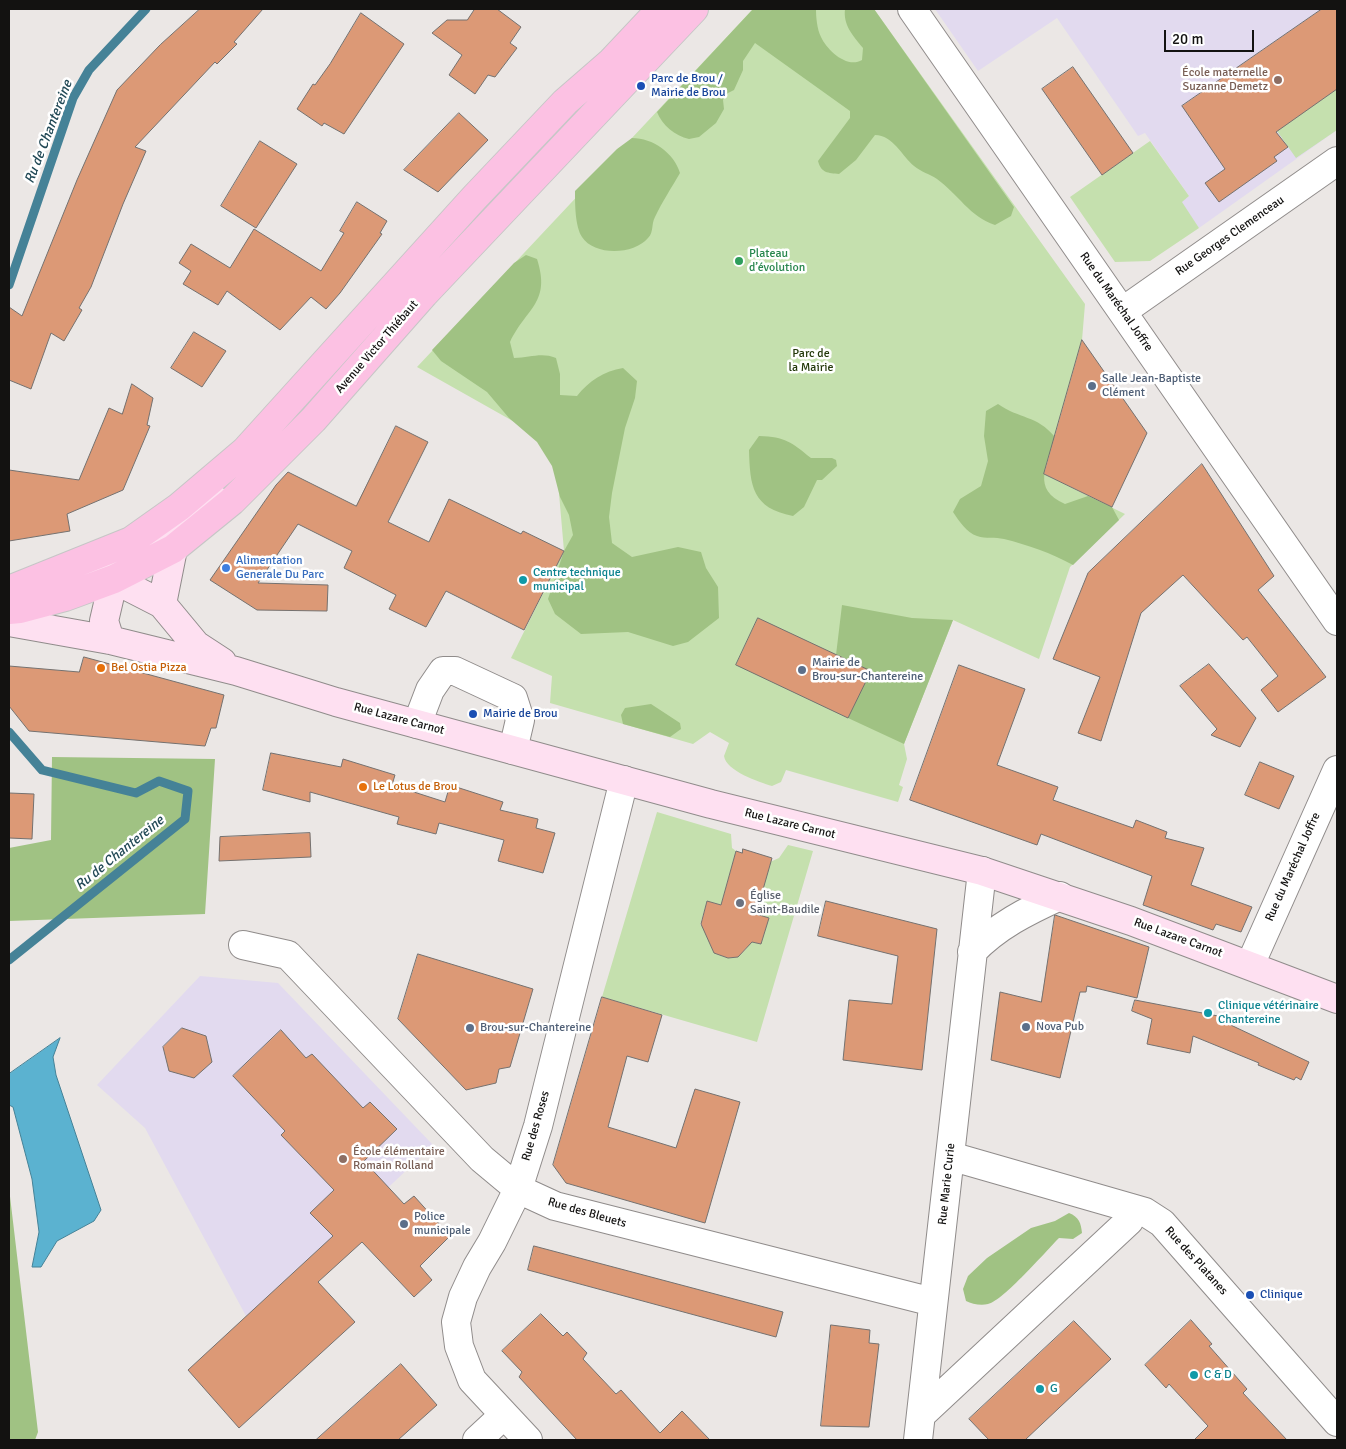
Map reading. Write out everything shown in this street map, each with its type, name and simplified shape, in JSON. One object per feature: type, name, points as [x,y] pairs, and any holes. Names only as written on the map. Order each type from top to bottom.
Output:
[{"type":"main road","points":[[9,590],[131,541],[179,506],[245,451],[474,198],[565,102],[611,62],[661,9]]},
{"type":"main road","name":"Avenue Victor Thiébaut","points":[[9,610],[20,609],[65,597],[114,579],[173,549],[232,502],[313,420],[424,294],[694,9]]},
{"type":"street","name":"Rue du Maréchal Joffre","points":[[912,9],[1337,620]]},
{"type":"street","points":[[589,119],[588,103],[610,80],[611,62]]},
{"type":"street","name":"Rue Georges Clemenceau","points":[[1122,311],[1337,161]]},
{"type":"street","points":[[110,640],[104,621],[118,561],[158,541],[203,509],[246,470],[245,451]]},
{"type":"street","points":[[162,604],[173,549]]},
{"type":"street","name":"Rue Lazare Carnot","points":[[80,562],[162,604],[196,645],[236,671]]},
{"type":"street","name":"Rue Lazare Carnot","points":[[9,622],[110,640],[236,671],[417,724],[624,780],[982,871],[1060,896],[1250,965],[1337,999]]},
{"type":"street","points":[[417,724],[437,678],[443,671],[455,671],[513,698],[520,720],[513,750]]},
{"type":"street","name":"Rue du Maréchal Joffre","points":[[1250,965],[1337,770]]},
{"type":"street","name":"Rue des Roses","points":[[528,1440],[472,1380],[459,1346],[456,1322],[463,1297],[518,1188],[538,1126],[624,780]]},
{"type":"street","name":"Rue Marie Curie","points":[[920,1428],[982,871]]},
{"type":"street","points":[[972,952],[983,940],[1020,914],[1060,896]]},
{"type":"street","name":"Rue des Bleuets","points":[[243,945],[288,955],[482,1159],[518,1188],[556,1206],[933,1302]]},
{"type":"street","name":"Rue des Platanes","points":[[950,1156],[1145,1212],[1162,1223],[1337,1422]]},
{"type":"street","name":"Rue Marie Curie","points":[[920,1428],[1130,1221]]},
{"type":"street","points":[[478,1440],[504,1414]]},
{"type":"shaded area","points":[[935,9],[1337,9],[1337,130],[1199,228],[1181,202],[1189,196],[1145,133],[1138,136],[1057,18],[978,71]]},
{"type":"shaded area","points":[[200,976],[278,983],[433,1145],[335,1238],[319,1249],[246,1316],[145,1128],[97,1085]]},
{"type":"green space","name":"Parc de la Mairie","points":[[753,9],[874,9],[1085,304],[1082,340],[1044,474],[1125,514],[1070,567],[1039,659],[953,620],[904,744],[907,759],[899,785],[903,787],[898,802],[786,770],[781,782],[772,786],[744,775],[731,766],[724,756],[729,743],[710,732],[693,744],[550,703],[552,676],[511,658],[564,551],[558,482],[573,455],[417,367]]},
{"type":"green space","points":[[753,9],[816,9],[819,30],[824,42],[838,57],[850,62],[856,62],[862,60],[863,48],[852,35],[847,25],[845,9],[874,9],[1014,207],[1011,216],[995,225],[978,217],[944,185],[914,166],[892,142],[881,136],[875,135],[856,160],[839,174],[828,173],[823,170],[818,161],[850,118],[850,111],[755,43],[743,61],[743,70],[734,90],[726,94],[723,100],[724,109],[716,123],[699,137],[689,139],[670,129],[657,112]]},
{"type":"green space","points":[[1337,89],[1337,130],[1296,158],[1277,131]]},
{"type":"green space","points":[[632,138],[648,141],[662,148],[673,159],[680,173],[655,217],[650,236],[642,244],[633,248],[614,251],[595,248],[582,237],[578,227],[575,191],[617,149]]},
{"type":"green space","points":[[1150,141],[1189,196],[1182,202],[1199,228],[1150,261],[1115,262],[1070,197]]},
{"type":"green space","points":[[526,255],[537,259],[541,274],[541,286],[535,304],[510,342],[514,358],[540,355],[556,358],[560,374],[560,395],[577,396],[597,378],[623,368],[637,381],[635,398],[625,428],[612,493],[609,517],[612,543],[632,557],[678,547],[701,552],[706,568],[718,587],[719,618],[688,642],[673,646],[628,632],[581,634],[555,614],[548,599],[564,551],[573,535],[569,515],[560,497],[552,466],[537,442],[509,418],[487,392],[441,361],[432,350],[514,263]]},
{"type":"green space","points":[[998,404],[1035,421],[1055,437],[1044,476],[1048,491],[1054,498],[1065,504],[1088,496],[1112,507],[1119,520],[1073,565],[1048,553],[1022,544],[1004,539],[977,536],[964,526],[953,512],[960,499],[981,486],[988,461],[984,436],[986,411]]},
{"type":"green space","points":[[759,436],[788,441],[811,458],[832,458],[836,460],[837,466],[822,480],[817,480],[804,507],[793,516],[769,507],[761,501],[756,493],[751,474],[749,450]]},
{"type":"green space","points":[[842,605],[912,618],[953,620],[904,744],[848,718],[871,671],[836,655]]},
{"type":"green space","points":[[651,704],[680,723],[681,729],[670,737],[623,724],[621,715],[625,708]]},
{"type":"green space","points":[[52,757],[215,759],[205,914],[9,921],[9,848],[51,840]]},
{"type":"green space","points":[[657,812],[731,834],[732,848],[736,851],[721,905],[707,901],[700,925],[713,929],[709,942],[714,953],[728,958],[738,957],[746,949],[748,941],[761,944],[769,918],[756,914],[770,862],[779,858],[788,845],[813,851],[757,1042],[602,997]]},
{"type":"green space","points":[[9,1188],[38,1432],[35,1440],[9,1440]]},
{"type":"green space","points":[[1069,1213],[1079,1221],[1082,1233],[1073,1239],[1059,1238],[1014,1285],[995,1301],[982,1305],[966,1301],[963,1289],[968,1276],[987,1258],[1031,1228],[1055,1221]]},
{"type":"water","points":[[60,1038],[53,1057],[56,1075],[101,1210],[94,1221],[57,1241],[41,1267],[32,1267],[39,1232],[32,1179],[13,1107],[9,1105],[9,1074]]},
{"type":"building","points":[[200,9],[263,9],[234,42],[237,44],[217,64],[215,62],[135,147],[146,151],[91,287],[79,308],[82,310],[64,341],[51,333],[31,389],[9,380],[9,307],[22,316],[77,180],[117,90],[160,45]]},
{"type":"building","points":[[475,9],[497,9],[521,27],[510,43],[517,48],[495,77],[488,75],[475,94],[449,75],[462,55],[432,33],[447,20],[467,20]]},
{"type":"building","points":[[1322,9],[1337,9],[1337,89],[1276,132],[1288,147],[1274,157],[1277,161],[1219,202],[1205,183],[1225,169],[1182,106]]},
{"type":"building","points":[[361,13],[404,44],[344,134],[324,123],[322,126],[297,109],[313,84],[315,85],[330,64]]},
{"type":"building","points":[[1073,67],[1133,153],[1102,175],[1042,89]]},
{"type":"building","points":[[459,113],[488,140],[438,192],[404,170]]},
{"type":"building","points":[[260,141],[297,164],[256,228],[221,206]]},
{"type":"building","points":[[357,202],[387,221],[380,233],[382,234],[340,293],[326,309],[311,297],[280,330],[227,291],[218,305],[183,284],[191,271],[179,263],[191,244],[230,268],[254,229],[321,271],[344,233],[340,231]]},
{"type":"building","points":[[194,332],[226,351],[202,387],[171,368]]},
{"type":"building","name":"Salle Jean-Baptiste Clément","points":[[1082,340],[1147,433],[1112,507],[1044,474]]},
{"type":"building","points":[[132,384],[153,398],[147,425],[150,426],[123,490],[67,514],[70,531],[9,541],[9,470],[79,480],[109,408],[122,414]]},
{"type":"building","points":[[396,426],[428,442],[388,522],[429,542],[449,499],[521,534],[523,531],[564,551],[524,630],[446,591],[426,627],[389,609],[396,595],[344,568],[352,551],[298,524],[258,583],[328,585],[327,611],[257,610],[210,580],[276,485],[288,472],[356,506]]},
{"type":"building","points":[[1202,464],[1274,576],[1258,590],[1326,677],[1278,712],[1261,690],[1278,676],[1247,637],[1243,640],[1183,575],[1141,613],[1101,741],[1078,733],[1100,677],[1053,659],[1088,573]]},
{"type":"building","points":[[758,618],[871,671],[848,718],[736,665]]},
{"type":"building","points":[[84,657],[224,695],[216,728],[211,728],[205,746],[29,731],[9,706],[9,666],[79,672]]},
{"type":"building","points":[[1209,664],[1256,718],[1240,747],[1211,735],[1217,729],[1180,686]]},
{"type":"building","points":[[959,665],[1025,689],[997,765],[1058,787],[1053,800],[1133,828],[1136,820],[1167,832],[1165,838],[1204,848],[1191,885],[1252,907],[1241,932],[1216,924],[1213,930],[1143,905],[1152,876],[1041,834],[1037,845],[910,800]]},
{"type":"building","points":[[271,753],[341,767],[343,759],[395,775],[392,785],[445,802],[450,785],[503,802],[500,810],[538,819],[536,828],[555,833],[543,873],[498,861],[504,840],[439,823],[436,834],[397,824],[399,817],[310,792],[310,802],[263,790]]},
{"type":"building","points":[[1260,762],[1294,776],[1279,809],[1245,795]]},
{"type":"building","points":[[9,793],[34,794],[32,839],[9,838]]},
{"type":"building","points":[[310,833],[311,857],[219,861],[220,837]]},
{"type":"building","name":"Église Saint-Baudile","points":[[743,849],[772,858],[756,914],[769,918],[761,944],[752,942],[738,957],[728,958],[714,953],[701,924],[707,901],[721,905],[736,851],[742,853]]},
{"type":"building","points":[[826,901],[937,929],[922,1070],[843,1060],[849,1000],[892,1004],[898,956],[818,936]]},
{"type":"building","points":[[1055,915],[1149,947],[1137,998],[1087,986],[1086,992],[1080,992],[1060,1078],[991,1060],[1000,992],[1041,1002]]},
{"type":"building","points":[[418,954],[533,989],[510,1067],[499,1069],[496,1083],[466,1090],[398,1019]]},
{"type":"building","points":[[602,997],[662,1015],[648,1062],[627,1056],[608,1127],[676,1148],[695,1089],[740,1102],[705,1223],[566,1183],[553,1165]]},
{"type":"building","points":[[1135,1000],[1218,1016],[1218,1019],[1309,1062],[1301,1080],[1296,1077],[1294,1080],[1258,1065],[1259,1063],[1193,1036],[1190,1053],[1147,1044],[1152,1019],[1132,1011]]},
{"type":"building","points":[[182,1028],[206,1036],[212,1062],[194,1078],[169,1071],[163,1047]]},
{"type":"building","points":[[281,1030],[306,1058],[312,1054],[363,1108],[370,1102],[397,1129],[364,1161],[404,1204],[414,1196],[450,1236],[420,1266],[432,1280],[414,1297],[362,1242],[318,1282],[355,1322],[239,1428],[188,1370],[333,1236],[310,1213],[334,1190],[281,1135],[285,1131],[233,1076]]},
{"type":"building","points":[[534,1246],[783,1312],[776,1337],[528,1270]]},
{"type":"building","points":[[541,1314],[563,1336],[567,1332],[587,1353],[583,1359],[616,1394],[621,1390],[660,1433],[682,1411],[710,1440],[577,1440],[519,1377],[522,1372],[502,1351]]},
{"type":"building","name":"C & D","points":[[1191,1320],[1212,1344],[1209,1346],[1247,1389],[1243,1393],[1287,1440],[1194,1440],[1208,1426],[1169,1384],[1166,1388],[1145,1365]]},
{"type":"building","name":"G","points":[[1074,1321],[1111,1359],[1025,1440],[989,1440],[969,1419]]},
{"type":"building","points":[[831,1325],[870,1330],[869,1343],[879,1344],[869,1427],[821,1426]]},
{"type":"building","points":[[401,1364],[437,1405],[398,1440],[316,1440]]},
{"type":"waterway","name":"Ru de Chantereine","points":[[9,285],[73,98],[89,70],[146,9]]},
{"type":"waterway","name":"Ru de Chantereine","points":[[9,732],[42,770],[136,793],[159,781],[188,791],[185,819],[9,960]]},
{"type":"place","name":"École maternelle Suzanne Demetz","points":[[1278,80]]},
{"type":"place","name":"Parc de Brou / Mairie de Brou","points":[[641,86]]},
{"type":"place","name":"Plateau d’évolution","points":[[739,261]]},
{"type":"place","name":"Salle Jean-Baptiste Clément","points":[[1092,386]]},
{"type":"place","name":"Alimentation Generale Du Parc","points":[[226,568]]},
{"type":"place","name":"Centre technique municipal","points":[[523,580]]},
{"type":"place","name":"Bel Ostia Pizza","points":[[101,668]]},
{"type":"place","name":"Mairie de Brou-sur-Chantereine","points":[[802,670]]},
{"type":"place","name":"Mairie de Brou","points":[[473,714]]},
{"type":"place","name":"Le Lotus de Brou","points":[[363,787]]},
{"type":"place","name":"Église Saint-Baudile","points":[[740,903]]},
{"type":"place","name":"Clinique vétérinaire Chantereine","points":[[1208,1013]]},
{"type":"place","name":"Nova Pub","points":[[1026,1027]]},
{"type":"place","name":"Brou-sur-Chantereine","points":[[470,1028]]},
{"type":"place","name":"École élémentaire Romain Rolland","points":[[343,1159]]},
{"type":"place","name":"Police municipale","points":[[404,1224]]},
{"type":"place","name":"Clinique","points":[[1250,1295]]},
{"type":"place","name":"C & D","points":[[1194,1375]]},
{"type":"place","name":"G","points":[[1040,1389]]}]
